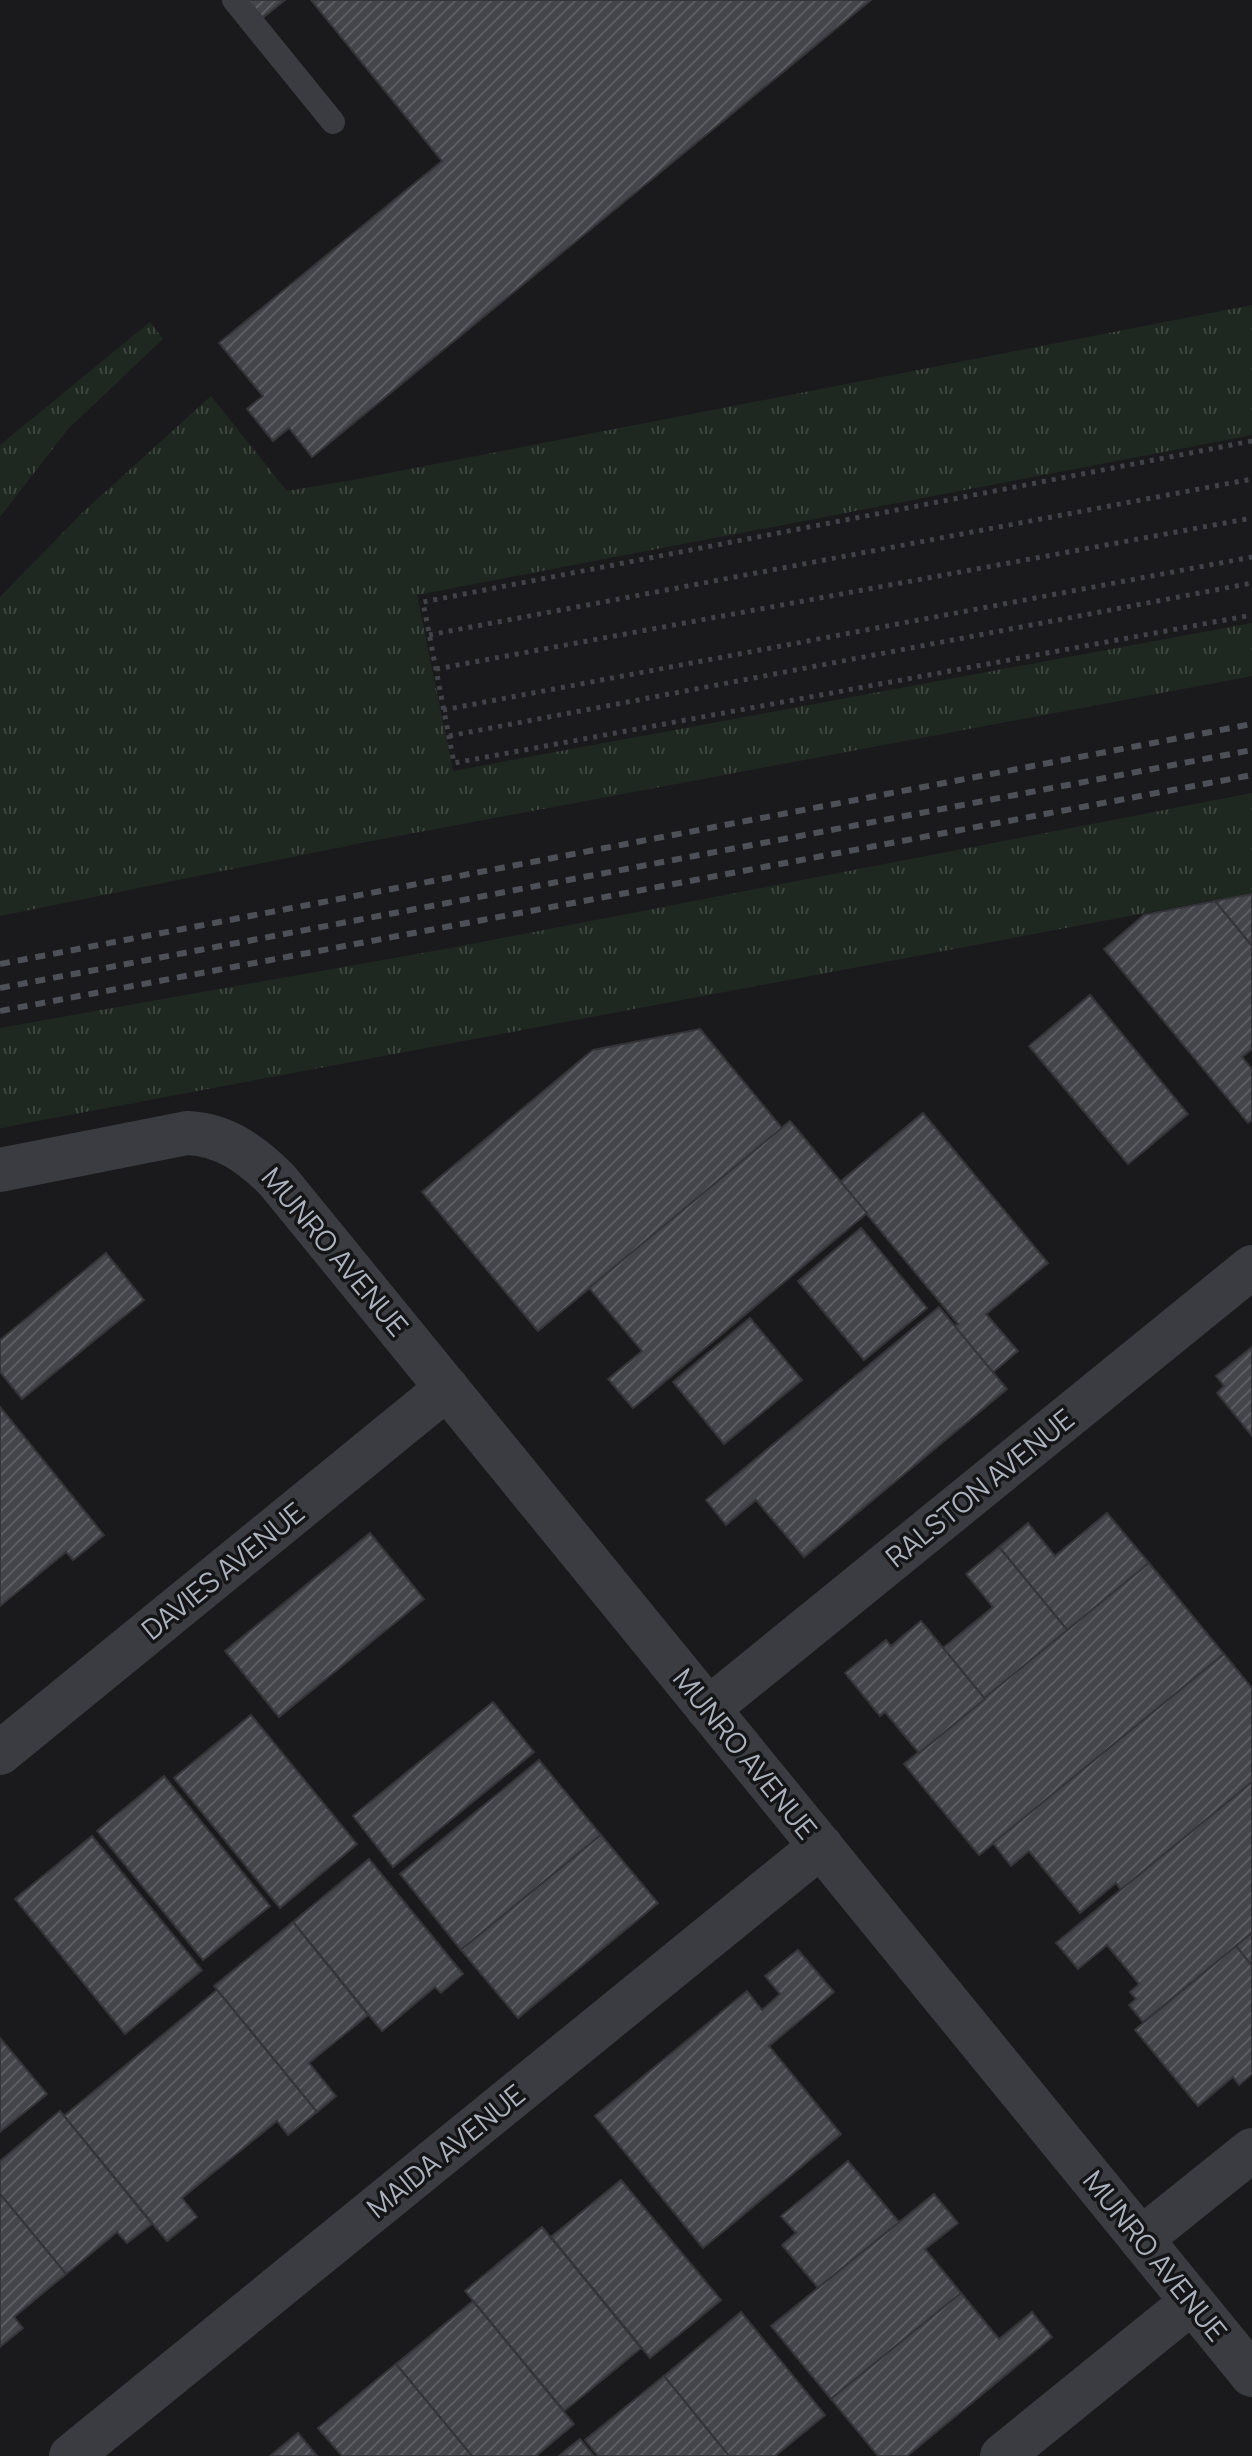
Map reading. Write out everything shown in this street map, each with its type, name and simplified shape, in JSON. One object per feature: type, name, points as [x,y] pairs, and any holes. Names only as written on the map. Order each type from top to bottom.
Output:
[{"type":"street","name":"MUNRO AVENUE","points":[[0,1170],[170,1135],[201,1134],[229,1143],[259,1161],[1252,2375]]},
{"type":"street","name":"RALSTON AVENUE","points":[[708,1709],[1252,1267]]},
{"type":"street","name":"DAVIES AVENUE","points":[[0,1753],[447,1388]]},
{"type":"street","name":"MAIDA AVENUE","points":[[71,2456],[821,1846]]},
{"type":"street","points":[[1141,2239],[1252,2150]]},
{"type":"street","points":[[1002,2456],[1192,2302]]},
{"type":"lane","points":[[234,0],[333,122]]},
{"type":"path","points":[[1252,441],[423,602],[454,763],[1252,615]]},
{"type":"path","points":[[429,635],[1252,479]]},
{"type":"path","points":[[436,669],[1252,518]]},
{"type":"path","points":[[443,710],[1252,557]]},
{"type":"path","points":[[449,736],[1252,583]]},
{"type":"green space","points":[[1252,305],[1252,435],[417,595],[453,771],[1252,623],[1252,676],[366,842],[0,916],[0,597],[82,513],[211,396],[287,491]]},
{"type":"green space","points":[[150,322],[163,339],[68,429],[0,517],[0,445]]},
{"type":"green space","points":[[1252,793],[1252,893],[0,1128],[0,1028],[456,947]]},
{"type":"building","points":[[244,0],[285,0],[260,20]]},
{"type":"building","points":[[311,0],[871,0],[312,457],[289,428],[273,441],[247,409],[263,396],[219,343],[442,161]]},
{"type":"building","points":[[1252,894],[1252,946],[1215,901]]},
{"type":"building","points":[[1215,901],[1252,946],[1252,1049],[1242,1057],[1252,1069],[1252,1120],[1248,1123],[1104,949],[1144,915]]},
{"type":"building","points":[[1090,995],[1188,1114],[1128,1164],[1029,1046]]},
{"type":"building","points":[[700,1029],[782,1128],[538,1331],[422,1192],[593,1050]]},
{"type":"building","points":[[923,1113],[1048,1263],[986,1314],[1018,1351],[992,1373],[954,1326],[958,1324],[840,1182]]},
{"type":"building","points":[[790,1121],[867,1213],[633,1408],[608,1379],[642,1351],[589,1288]]},
{"type":"building","points":[[861,1228],[927,1308],[864,1360],[798,1281]]},
{"type":"building","points":[[106,1253],[144,1300],[22,1399],[0,1372],[0,1340]]},
{"type":"building","points":[[939,1307],[1007,1389],[804,1557],[756,1500],[726,1525],[706,1500]]},
{"type":"building","points":[[750,1318],[802,1380],[724,1444],[673,1382]]},
{"type":"building","points":[[1252,1347],[1252,1436],[1217,1393],[1224,1386],[1216,1376]]},
{"type":"building","points":[[0,1407],[104,1535],[73,1560],[66,1552],[0,1606]]},
{"type":"building","points":[[1107,1513],[1149,1563],[1068,1631],[999,1547],[1028,1523],[1055,1556]]},
{"type":"building","points":[[370,1533],[424,1599],[279,1717],[225,1651]]},
{"type":"building","points":[[999,1547],[1068,1631],[985,1699],[943,1648],[993,1607],[966,1574]]},
{"type":"building","points":[[1149,1563],[1224,1654],[979,1855],[904,1764]]},
{"type":"building","points":[[921,1621],[985,1699],[919,1753],[885,1712],[880,1716],[845,1673],[886,1640],[891,1646]]},
{"type":"building","points":[[1224,1654],[1252,1688],[1252,1782],[1121,1890],[1116,1883],[1080,1913],[1029,1851],[1011,1866],[993,1843]]},
{"type":"building","points":[[493,1702],[534,1752],[393,1867],[353,1816]]},
{"type":"building","points":[[251,1715],[357,1844],[280,1908],[174,1778]]},
{"type":"building","points":[[539,1760],[601,1835],[461,1950],[400,1874]]},
{"type":"building","points":[[164,1776],[270,1906],[203,1960],[97,1831]]},
{"type":"building","points":[[1252,1782],[1252,1933],[1143,2022],[1129,2005],[1136,1999],[1130,1992],[1139,1984],[1107,1945],[1078,1969],[1056,1943]]},
{"type":"building","points":[[601,1835],[658,1903],[518,2018],[461,1950]]},
{"type":"building","points":[[92,1836],[202,1970],[125,2034],[15,1899]]},
{"type":"building","points":[[369,1859],[463,1974],[441,1993],[435,1987],[382,2031],[293,1922]]},
{"type":"building","points":[[293,1922],[368,2015],[309,2063],[336,2096],[317,2112],[214,1986]]},
{"type":"building","points":[[1252,1933],[1252,1966],[1236,1946]]},
{"type":"building","points":[[1236,1946],[1252,1966],[1252,2074],[1239,2085],[1233,2077],[1198,2106],[1135,2030]]},
{"type":"building","points":[[798,1950],[834,1992],[769,2046],[841,2134],[703,2248],[595,2116],[747,1991],[762,2010],[780,1994],[765,1976]]},
{"type":"building","points":[[217,1990],[317,2112],[288,2135],[277,2121],[182,2198],[197,2217],[167,2241],[64,2116]]},
{"type":"building","points":[[0,2038],[47,2094],[0,2132]]},
{"type":"building","points":[[60,2111],[152,2224],[127,2243],[117,2232],[66,2274],[0,2194],[0,2161]]},
{"type":"building","points":[[848,2161],[899,2222],[818,2288],[782,2245],[796,2233],[781,2216]]},
{"type":"building","points":[[621,2180],[721,2300],[650,2358],[551,2237]]},
{"type":"building","points":[[0,2194],[66,2274],[14,2317],[23,2328],[0,2347]]},
{"type":"building","points":[[934,2194],[958,2223],[925,2249],[961,2293],[831,2399],[771,2326]]},
{"type":"building","points":[[542,2227],[641,2348],[564,2411],[465,2291]]},
{"type":"building","points":[[961,2293],[999,2339],[1032,2312],[1052,2337],[907,2456],[878,2456],[831,2399]]},
{"type":"building","points":[[473,2301],[574,2424],[536,2456],[472,2456],[396,2364]]},
{"type":"building","points":[[741,2312],[825,2415],[775,2456],[729,2456],[664,2376]]},
{"type":"building","points":[[396,2364],[472,2456],[342,2456],[318,2428]]},
{"type":"building","points":[[664,2376],[729,2456],[598,2456],[585,2440]]},
{"type":"building","points":[[298,2433],[317,2456],[270,2456]]},
{"type":"building","points":[[580,2439],[594,2456],[559,2456],[561,2454]]},
{"type":"railway","points":[[0,964],[1252,724]]},
{"type":"railway","points":[[0,988],[1252,750]]},
{"type":"railway","points":[[0,1011],[1252,775]]}]
